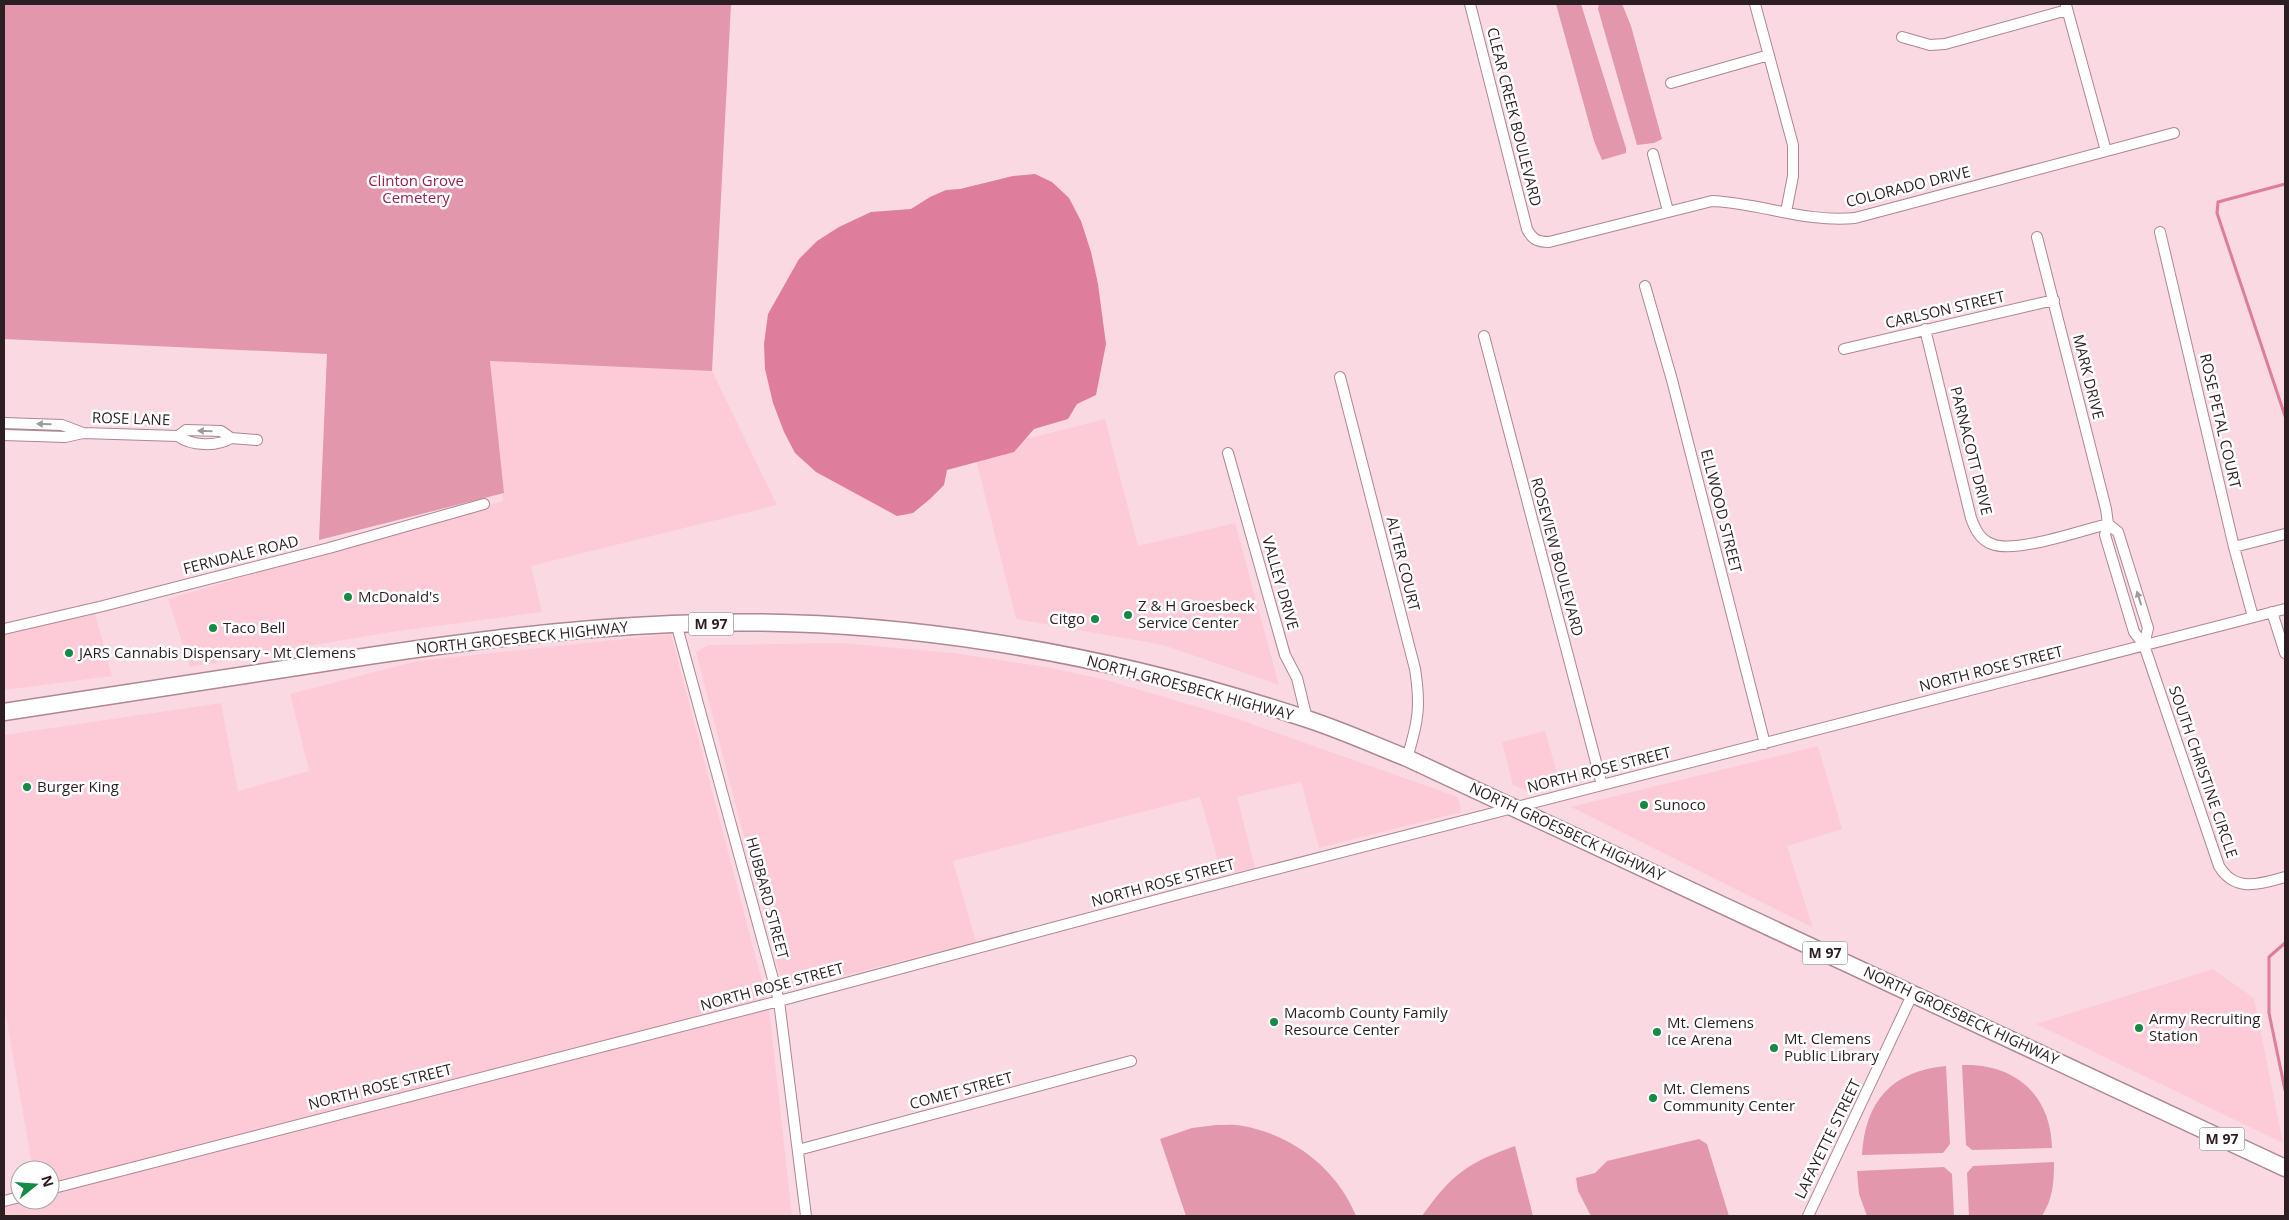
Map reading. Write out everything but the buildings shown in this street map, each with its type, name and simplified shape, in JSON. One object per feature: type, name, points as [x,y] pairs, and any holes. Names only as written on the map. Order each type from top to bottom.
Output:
[{"type":"main road","name":"NORTH GROESBECK HIGHWAY","points":[[4,712],[502,637],[593,628],[676,623],[776,624],[860,628],[928,634],[995,644],[1125,668],[1308,719],[1407,758],[2285,1168]]},
{"type":"street","name":"CLEAR CREEK BOULEVARD","points":[[1470,4],[1525,223],[1531,237]]},
{"type":"street","points":[[1755,4],[1793,145],[1794,176],[1786,212]]},
{"type":"street","points":[[1902,37],[1930,45],[1945,44],[2066,7],[2106,151]]},
{"type":"street","points":[[1671,83],[1769,55]]},
{"type":"street","name":"COLORADO DRIVE","points":[[1531,237],[1537,241],[1549,242],[1712,201],[1737,203],[1835,219],[1855,218],[2174,133]]},
{"type":"street","points":[[1653,154],[1668,211]]},
{"type":"street","name":"ROSE PETAL COURT","points":[[2160,232],[2234,547],[2253,617]]},
{"type":"street","name":"MARK DRIVE","points":[[2037,237],[2106,509],[2108,524],[2105,535],[2134,632],[2144,645]]},
{"type":"street","name":"ELLWOOD STREET","points":[[1645,286],[1672,380],[1765,744]]},
{"type":"street","name":"CARLSON STREET","points":[[1844,349],[2054,300]]},
{"type":"street","name":"PARNACOTT DRIVE","points":[[1926,329],[1971,518],[1983,540],[1992,544],[2012,547],[2108,524]]},
{"type":"street","name":"ROSEVIEW BOULEVARD","points":[[1484,336],[1602,785]]},
{"type":"street","name":"ALTER COURT","points":[[1340,377],[1415,669],[1419,710],[1417,726],[1407,758]]},
{"type":"street","name":"ROSE LANE","points":[[4,423],[62,425],[83,433]]},
{"type":"street","name":"ROSE LANE","points":[[4,435],[65,437],[83,433],[178,436],[186,442],[222,444],[231,438],[257,440]]},
{"type":"street","name":"VALLEY DRIVE","points":[[1228,453],[1285,655],[1297,678],[1308,719]]},
{"type":"street","name":"FERNDALE ROAD","points":[[4,628],[103,606],[329,548],[484,504]]},
{"type":"street","name":"MARK DRIVE","points":[[2108,524],[2118,532],[2148,628],[2144,645]]},
{"type":"street","points":[[2234,547],[2285,534]]},
{"type":"street","name":"NORTH ROSE STREET","points":[[60,1186],[779,1001],[1179,894],[2285,609]]},
{"type":"street","points":[[2272,612],[2285,653]]},
{"type":"street","name":"HUBBARD STREET","points":[[676,623],[779,1001],[806,1216]]},
{"type":"street","name":"SOUTH CHRISTINE CIRCLE","points":[[2144,645],[2213,850],[2223,872],[2231,880],[2245,885],[2285,877]]},
{"type":"street","name":"LAFAYETTE STREET","points":[[1808,1216],[1912,993]]},
{"type":"street","name":"COMET STREET","points":[[798,1150],[1131,1061]]},
{"type":"shaded area","points":[[1035,174],[1052,182],[1069,198],[1081,221],[1091,252],[1098,284],[1106,344],[1096,395],[1077,404],[1068,419],[1034,429],[1014,452],[947,470],[944,485],[913,513],[897,516],[816,472],[795,453],[784,432],[773,403],[765,369],[764,344],[768,314],[799,259],[817,241],[839,227],[871,212],[911,209],[946,190],[960,189],[1013,176]]},
{"type":"shaded area","points":[[490,361],[712,371],[777,505],[531,566],[542,612],[384,633],[190,667],[168,599],[503,501]]},
{"type":"shaded area","points":[[1105,419],[1138,546],[1235,523],[1279,685],[1163,645],[1016,619],[974,452]]},
{"type":"shaded area","points":[[95,614],[112,676],[4,690],[4,632]]},
{"type":"shaded area","points":[[671,634],[769,1008],[792,1216],[4,1216],[4,1203],[10,1199],[10,1210],[60,1210],[60,1160],[31,1160],[4,1005],[4,735],[221,703],[238,791],[309,771],[290,694],[417,661]]},
{"type":"shaded area","points":[[841,643],[953,653],[1047,667],[1106,680],[1232,717],[1458,797],[1461,812],[1319,848],[1301,782],[1237,797],[1255,868],[1222,875],[1200,797],[953,861],[976,942],[784,991],[696,652],[708,645]]},
{"type":"shaded area","points":[[1545,731],[1560,784],[1532,792],[1513,785],[1502,742]]},
{"type":"shaded area","points":[[1818,746],[1842,829],[1787,846],[1813,928],[1571,807]]},
{"type":"shaded area","points":[[2213,969],[2254,998],[2283,1143],[2036,1024]]},
{"type":"green space","name":"Clinton Grove Cemetery","points":[[4,4],[731,4],[712,371],[490,361],[504,493],[319,540],[327,354],[4,339]]},
{"type":"green space","points":[[1556,4],[1581,4],[1626,153],[1602,160],[1594,141]]},
{"type":"green space","points":[[1599,4],[1622,4],[1631,26],[1662,139],[1654,143],[1637,145],[1598,9]]},
{"type":"green space","points":[[1962,1065],[1981,1066],[1998,1070],[2014,1076],[2026,1086],[2037,1098],[2045,1112],[2050,1129],[2052,1148],[1972,1150],[1966,1145]]},
{"type":"green space","points":[[1946,1066],[1950,1144],[1943,1153],[1862,1155],[1864,1136],[1869,1119],[1876,1104],[1885,1092],[1896,1082],[1911,1074]]},
{"type":"green space","points":[[1240,1125],[1279,1137],[1296,1146],[1325,1169],[1337,1183],[1348,1199],[1356,1216],[1186,1216],[1160,1139],[1192,1128]]},
{"type":"green space","points":[[1699,1139],[1707,1144],[1729,1216],[1591,1216],[1578,1191],[1576,1178],[1595,1173],[1607,1161]]},
{"type":"green space","points":[[1515,1146],[1533,1216],[1422,1216],[1442,1190],[1461,1172],[1484,1158]]},
{"type":"green space","points":[[2054,1162],[2052,1190],[2049,1203],[2042,1216],[1969,1216],[1967,1173],[1973,1166]]},
{"type":"green space","points":[[1944,1167],[1952,1174],[1954,1216],[1867,1216],[1859,1194],[1857,1171]]},
{"type":"waterway","points":[[2285,184],[2218,202],[2217,213],[2285,416]]},
{"type":"waterway","points":[[2285,943],[2269,957],[2269,1013],[2285,1090]]},
{"type":"place","name":"McDonald's","points":[[348,597]]},
{"type":"place","name":"Z & H Groesbeck Service Center","points":[[1128,615]]},
{"type":"place","name":"Citgo","points":[[1095,619]]},
{"type":"place","name":"Taco Bell","points":[[213,628]]},
{"type":"place","name":"JARS Cannabis Dispensary - Mt Clemens","points":[[69,653]]},
{"type":"place","name":"Burger King","points":[[27,787]]},
{"type":"place","name":"Sunoco","points":[[1644,805]]},
{"type":"place","name":"Macomb County Family Resource Center","points":[[1274,1022]]},
{"type":"place","name":"Army Recruiting Station","points":[[2139,1028]]},
{"type":"place","name":"Mt. Clemens Ice Arena","points":[[1657,1032]]},
{"type":"place","name":"Mt. Clemens Public Library","points":[[1774,1048]]},
{"type":"place","name":"Mt. Clemens Community Center","points":[[1653,1098]]}]
